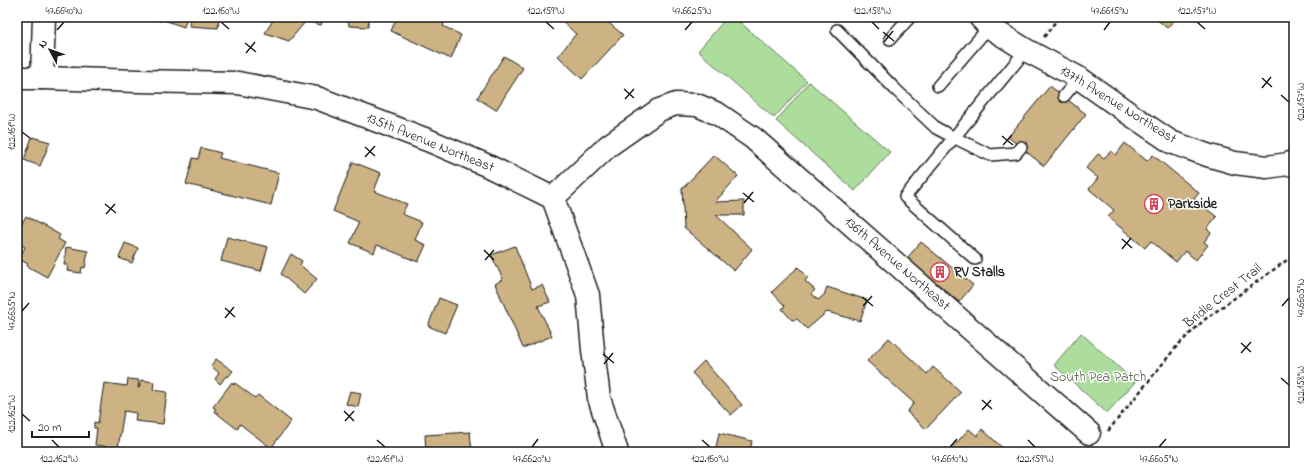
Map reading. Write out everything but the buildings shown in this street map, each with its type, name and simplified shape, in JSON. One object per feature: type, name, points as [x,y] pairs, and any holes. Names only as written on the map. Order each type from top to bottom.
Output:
[{"type":"street","points":[[42,78],[44,17]]},
{"type":"street","name":"137th Avenue Northeast","points":[[985,22],[1026,50],[1079,78],[1171,142],[1235,163],[1267,167],[1288,164],[1294,161]]},
{"type":"street","name":"135th Avenue Northeast","points":[[17,78],[138,82],[238,83],[317,98],[430,141],[486,165],[553,198]]},
{"type":"street","name":"136th Avenue Northeast","points":[[553,198],[608,146],[659,110],[676,104],[697,105],[718,114],[753,138],[1097,434]]},
{"type":"street","points":[[553,198],[588,295],[599,398],[617,452]]},
{"type":"lane","points":[[890,39],[910,17]]},
{"type":"lane","points":[[938,86],[985,22]]},
{"type":"lane","points":[[837,30],[936,128],[990,155],[1016,153],[1021,147]]},
{"type":"lane","points":[[975,258],[905,197],[1026,50]]},
{"type":"lane","points":[[1064,96],[1079,78]]},
{"type":"path","name":"Bridle Crest Trail","points":[[1097,434],[1177,346],[1204,320],[1294,255]]},
{"type":"green space","points":[[727,17],[734,17],[807,81],[774,118],[698,51]]},
{"type":"green space","points":[[809,82],[890,152],[855,191],[776,121]]},
{"type":"green space","name":"South Pea Patch","points":[[1081,333],[1135,382],[1107,413],[1054,365]]},
{"type":"place","name":"Parkside","points":[[1154,204]]},
{"type":"place","name":"RV Stalls","points":[[940,272]]}]
